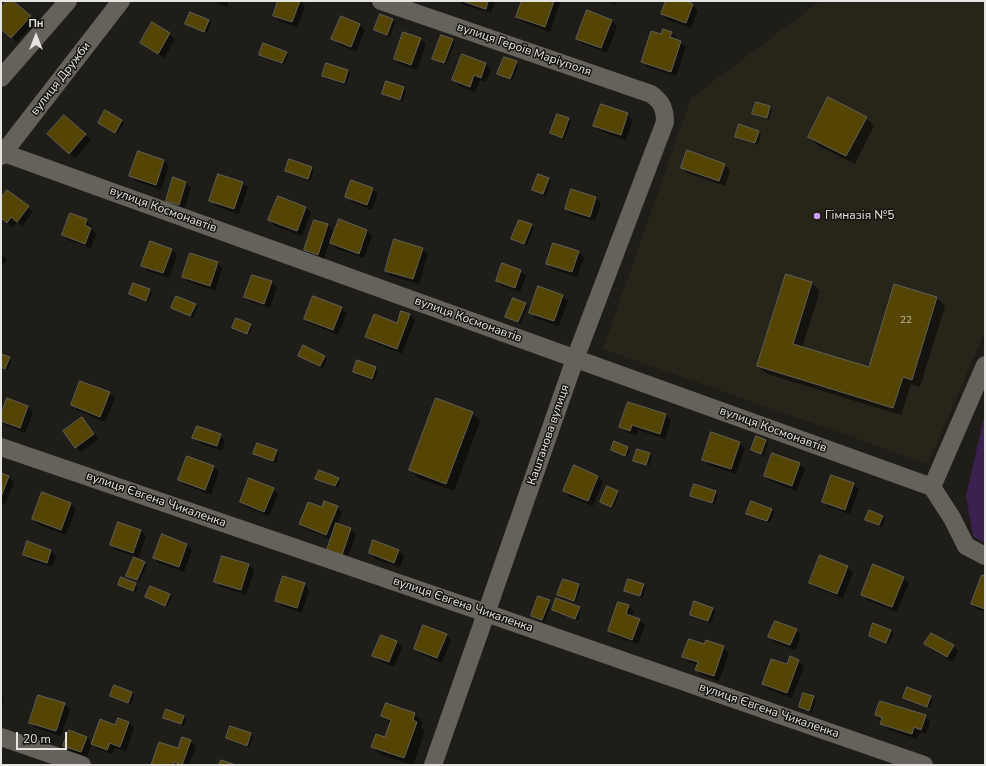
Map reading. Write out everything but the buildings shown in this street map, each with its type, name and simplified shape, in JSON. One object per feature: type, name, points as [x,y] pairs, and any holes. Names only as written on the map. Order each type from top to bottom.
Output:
[{"type":"street","points":[[1,78],[68,1]]},
{"type":"street","name":"вулиця Дружби","points":[[2,154],[121,1]]},
{"type":"street","name":"вулиця Героїв Маріуполя","points":[[381,1],[651,94],[658,99],[663,106]]},
{"type":"street","name":"Каштанова вулиця","points":[[433,765],[575,359],[665,122],[663,106]]},
{"type":"street","name":"вулиця Космонавтів","points":[[2,154],[932,488]]},
{"type":"street","points":[[985,365],[932,488],[952,518],[966,546],[985,556]]},
{"type":"street","name":"вулиця Євгена Чикаленка","points":[[1,447],[924,765]]},
{"type":"street","points":[[1,737],[82,765]]},
{"type":"shaded area","name":"Гімназія №5","points":[[820,1],[985,1],[985,334],[928,464],[603,349],[691,98]]},
{"type":"shaded area","points":[[985,413],[985,543],[973,536],[966,496]]},
{"type":"place","name":"Гімназія №5","points":[[817,216]]}]
